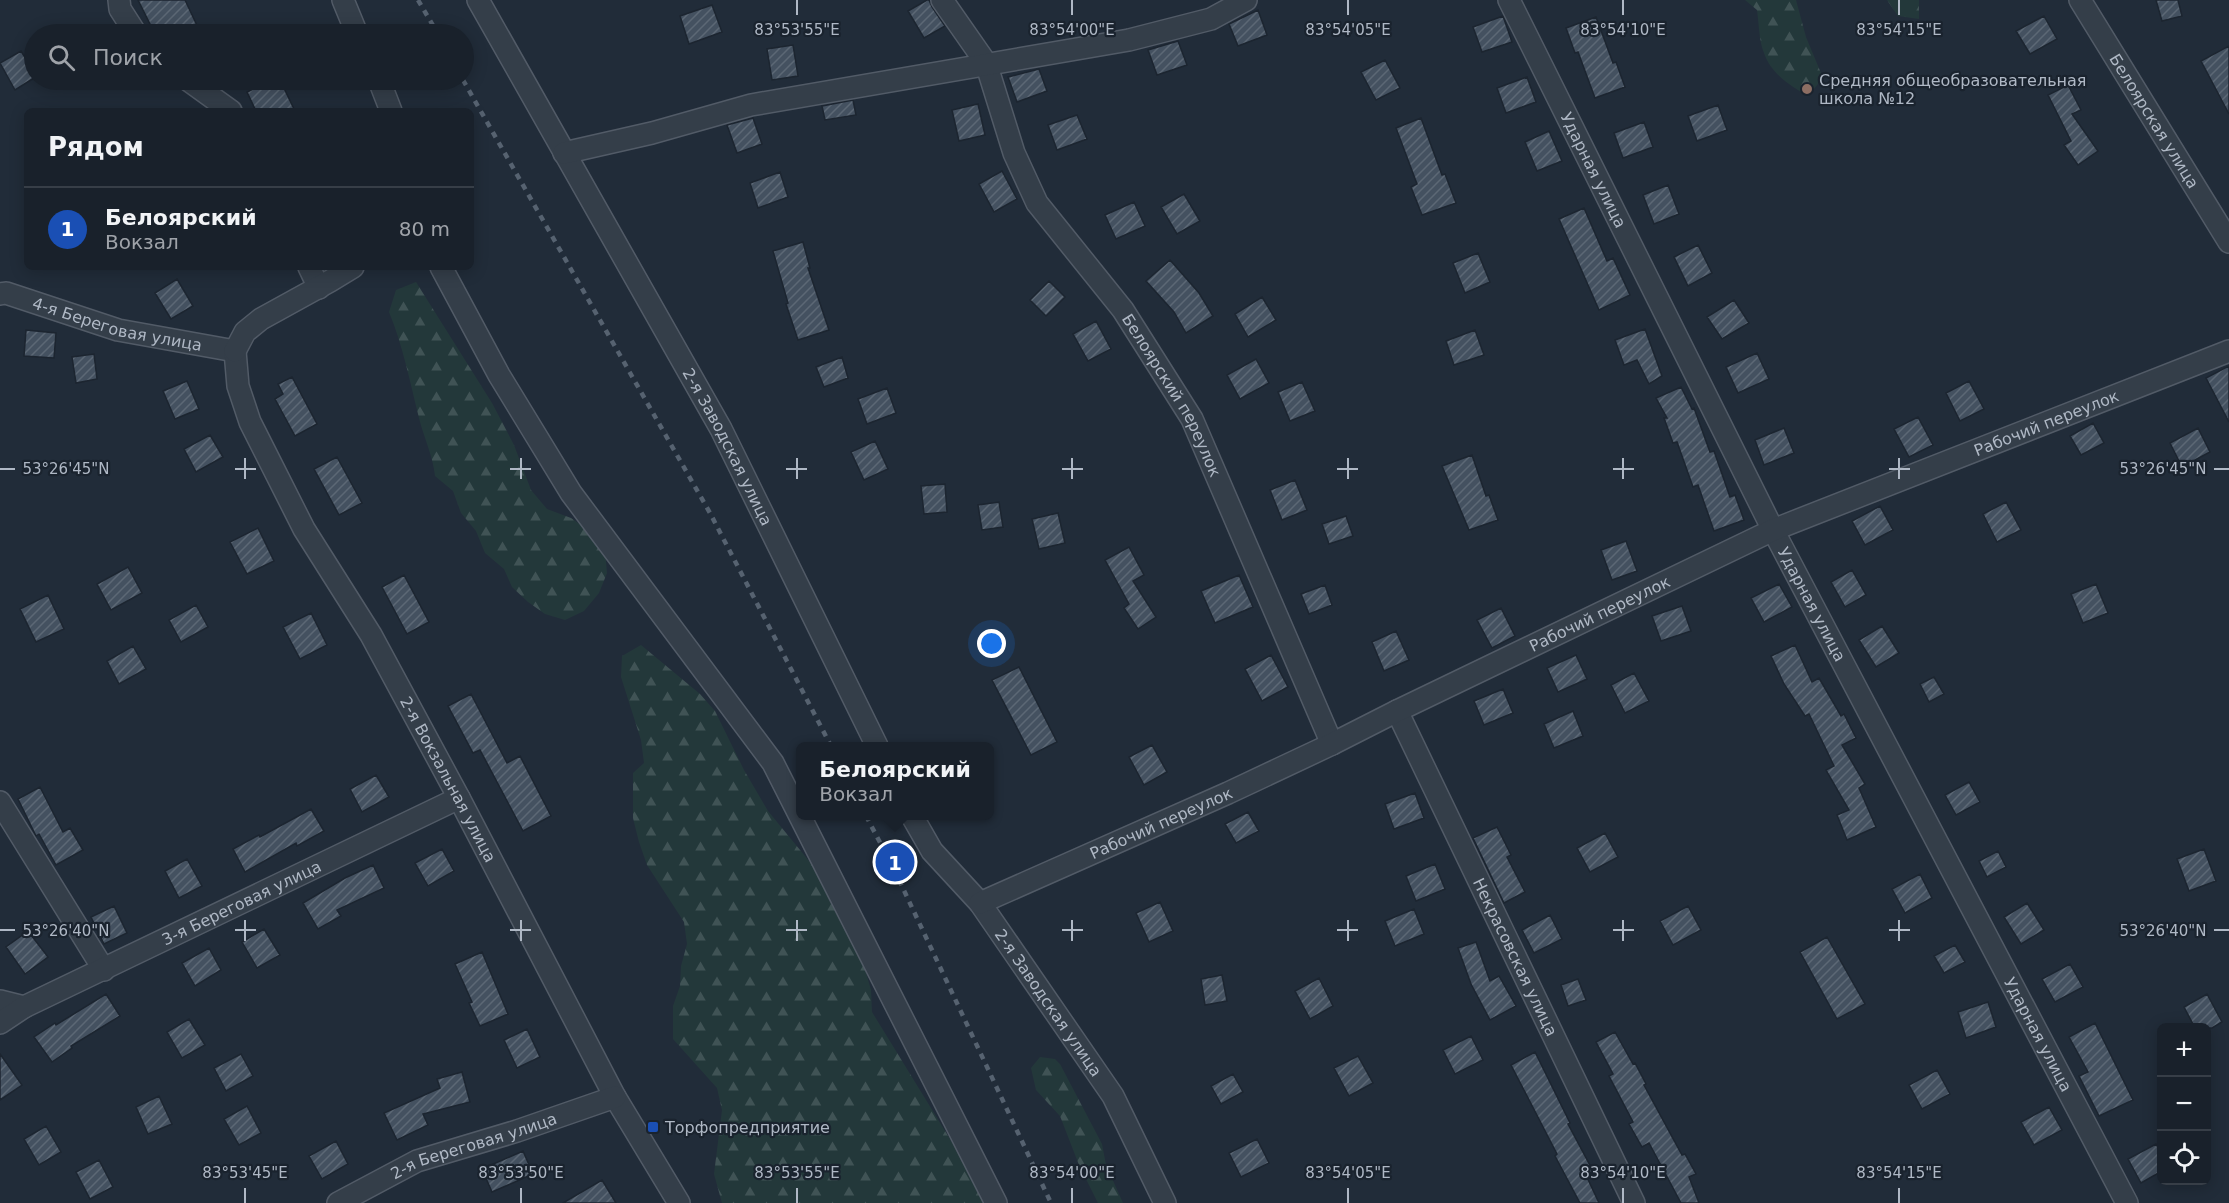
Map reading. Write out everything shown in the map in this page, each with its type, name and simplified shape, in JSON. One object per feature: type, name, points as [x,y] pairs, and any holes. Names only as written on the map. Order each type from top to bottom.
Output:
[{"type":"street","points":[[119,0],[120,9],[130,24]]},
{"type":"street","points":[[343,0],[353,24]]},
{"type":"street","name":"2-я Заводская улица","points":[[478,0],[721,429],[876,742]]},
{"type":"street","name":"Белоярский переулок","points":[[942,0],[986,63],[1014,153],[1036,203],[1123,310],[1192,419],[1332,744]]},
{"type":"street","points":[[564,153],[652,134],[751,105],[1129,40],[1211,20],[1246,0]]},
{"type":"street","name":"Ударная улица","points":[[1509,0],[1773,530],[2127,1203]]},
{"type":"street","name":"Белоярская улица","points":[[2080,0],[2229,242]]},
{"type":"street","points":[[202,90],[227,108]]},
{"type":"street","points":[[383,90],[390,108]]},
{"type":"street","points":[[310,270],[319,288]]},
{"type":"street","points":[[235,351],[245,332],[261,319],[348,270]]},
{"type":"street","points":[[443,270],[499,375],[571,494],[773,763],[796,808]]},
{"type":"street","name":"4-я Береговая улица","points":[[2,290],[118,330],[235,351]]},
{"type":"street","name":"2-я Вокзальная улица","points":[[235,351],[238,386],[250,422],[304,529],[371,635],[615,1097],[679,1203]]},
{"type":"street","name":"Рабочий переулок","points":[[980,903],[1228,793],[1773,530],[2229,351]]},
{"type":"street","name":"Некрасовская улица","points":[[1398,711],[1634,1203]]},
{"type":"street","name":"3-я Береговая улица","points":[[0,1023],[24,1007],[459,798]]},
{"type":"street","points":[[0,802],[104,970]]},
{"type":"street","points":[[802,820],[996,1203]]},
{"type":"street","name":"2-я Заводская улица","points":[[914,820],[932,851],[980,903],[1113,1096],[1165,1203]]},
{"type":"street","points":[[0,1000],[24,1007]]},
{"type":"street","name":"2-я Береговая улица","points":[[338,1203],[417,1161],[517,1131],[615,1097]]},
{"type":"green space","points":[[1745,0],[1796,0],[1806,37],[1823,78],[1808,96],[1788,84],[1771,67],[1762,48],[1757,10]]},
{"type":"green space","points":[[1887,0],[1919,0],[1919,19],[1898,16]]},
{"type":"green space","points":[[416,282],[492,403],[514,445],[531,490],[547,509],[571,518],[590,531],[605,550],[607,573],[599,593],[584,611],[565,620],[545,614],[528,602],[512,587],[504,569],[485,553],[476,531],[461,513],[453,491],[435,476],[402,351],[389,312],[396,290]]},
{"type":"green space","points":[[641,645],[700,694],[715,711],[744,770],[768,811],[814,867],[865,969],[871,990],[872,1012],[977,1183],[983,1203],[722,1203],[714,1174],[722,1110],[717,1088],[673,1039],[673,1006],[680,986],[681,966],[687,944],[684,922],[647,865],[633,818],[633,773],[644,763],[641,740],[621,677],[622,656]]},
{"type":"green space","points":[[1040,1057],[1055,1059],[1060,1064],[1102,1144],[1106,1165],[1123,1203],[1098,1203],[1079,1165],[1060,1116],[1036,1090],[1031,1068]]},
{"type":"building","points":[[138,0],[185,0],[196,24],[150,24]]},
{"type":"building","points":[[927,0],[945,26],[924,38],[908,11]]},
{"type":"building","points":[[2156,0],[2178,0],[2182,16],[2162,21]]},
{"type":"building","points":[[712,5],[722,32],[689,44],[680,16]]},
{"type":"building","points":[[1258,10],[1267,35],[1238,46],[1229,24]]},
{"type":"building","points":[[1503,16],[1512,42],[1482,52],[1473,27]]},
{"type":"building","points":[[2044,16],[2057,39],[2030,54],[2016,31]]},
{"type":"building","points":[[1596,17],[1613,63],[1616,62],[1625,87],[1595,98],[1578,52],[1575,53],[1566,28]]},
{"type":"building","points":[[1178,41],[1187,65],[1157,75],[1148,50]]},
{"type":"building","points":[[793,45],[798,76],[772,80],[767,49]]},
{"type":"building","points":[[2229,46],[2229,114],[2201,61]]},
{"type":"building","points":[[21,51],[24,56],[24,84],[15,90],[0,63]]},
{"type":"building","points":[[1385,60],[1400,88],[1376,100],[1361,72]]},
{"type":"building","points":[[1039,69],[1047,91],[1017,102],[1008,77]]},
{"type":"building","points":[[1527,77],[1536,102],[1506,113],[1497,88]]},
{"type":"building","points":[[2068,85],[2081,110],[2072,114],[2098,151],[2078,165],[2064,145],[2071,141],[2048,95]]},
{"type":"building","points":[[285,90],[294,108],[255,108],[247,92]]},
{"type":"building","points":[[853,100],[856,115],[825,120],[822,106]]},
{"type":"building","points":[[978,104],[985,135],[959,141],[952,110]]},
{"type":"building","points":[[1718,105],[1727,130],[1697,141],[1688,116]]},
{"type":"building","points":[[1077,115],[1087,139],[1057,150],[1048,125]]},
{"type":"building","points":[[753,118],[762,144],[737,153],[727,125]]},
{"type":"building","points":[[1421,118],[1442,175],[1445,174],[1456,203],[1422,215],[1411,187],[1417,184],[1396,128]]},
{"type":"building","points":[[1644,122],[1653,147],[1623,158],[1614,133]]},
{"type":"building","points":[[1549,131],[1562,161],[1537,171],[1525,142]]},
{"type":"building","points":[[1002,171],[1017,199],[994,212],[979,184]]},
{"type":"building","points":[[780,172],[788,197],[758,208],[750,183]]},
{"type":"building","points":[[1668,185],[1679,214],[1654,224],[1643,195]]},
{"type":"building","points":[[1184,194],[1200,221],[1177,234],[1161,207]]},
{"type":"building","points":[[1134,202],[1145,226],[1116,239],[1105,215]]},
{"type":"building","points":[[1584,208],[1607,261],[1613,258],[1630,295],[1599,310],[1559,219]]},
{"type":"building","points":[[803,242],[810,268],[808,268],[829,330],[798,340],[786,304],[788,303],[773,251]]},
{"type":"building","points":[[1698,245],[1712,273],[1688,286],[1674,257]]},
{"type":"building","points":[[1478,253],[1490,282],[1465,293],[1453,263]]},
{"type":"building","points":[[1170,260],[1199,293],[1213,316],[1186,333],[1174,312],[1146,281]]},
{"type":"building","points":[[177,279],[193,306],[171,319],[155,293]]},
{"type":"building","points":[[1049,281],[1065,297],[1046,316],[1030,300]]},
{"type":"building","points":[[1262,297],[1276,320],[1248,337],[1235,314]]},
{"type":"building","points":[[1734,300],[1749,323],[1722,339],[1707,317]]},
{"type":"building","points":[[1096,321],[1111,349],[1088,361],[1073,334]]},
{"type":"building","points":[[1645,329],[1662,376],[1649,384],[1637,360],[1624,365],[1615,340]]},
{"type":"building","points":[[26,330],[56,333],[54,358],[24,356]]},
{"type":"building","points":[[1475,330],[1484,355],[1454,365],[1446,341]]},
{"type":"building","points":[[1757,353],[1769,379],[1738,393],[1726,367]]},
{"type":"building","points":[[94,354],[97,379],[76,383],[72,357]]},
{"type":"building","points":[[842,357],[848,378],[824,387],[816,367]]},
{"type":"building","points":[[1256,359],[1269,383],[1240,399],[1227,375]]},
{"type":"building","points":[[2229,366],[2229,422],[2206,378]]},
{"type":"building","points":[[292,377],[317,424],[295,436],[275,399],[283,394],[278,384]]},
{"type":"building","points":[[187,381],[199,409],[175,419],[163,391]]},
{"type":"building","points":[[1969,381],[1984,409],[1960,421],[1946,393]]},
{"type":"building","points":[[1302,382],[1315,411],[1290,421],[1278,392]]},
{"type":"building","points":[[1681,387],[1692,409],[1694,408],[1710,452],[1714,451],[1730,497],[1735,495],[1744,520],[1714,531],[1698,485],[1693,487],[1677,442],[1673,443],[1664,418],[1667,418],[1656,398]]},
{"type":"building","points":[[887,388],[896,413],[867,424],[858,399]]},
{"type":"building","points":[[1918,417],[1933,445],[1909,457],[1894,429]]},
{"type":"building","points":[[2093,423],[2104,443],[2081,455],[2070,436]]},
{"type":"building","points":[[1784,428],[1794,453],[1764,465],[1755,440]]},
{"type":"building","points":[[2198,428],[2210,452],[2182,467],[2170,443]]},
{"type":"building","points":[[210,435],[223,457],[196,472],[184,449]]},
{"type":"building","points":[[875,441],[888,469],[864,480],[851,452]]},
{"type":"building","points":[[1472,455],[1486,496],[1489,495],[1498,520],[1469,530],[1442,466]]},
{"type":"building","points":[[337,457],[362,503],[339,515],[314,469]]},
{"type":"building","points":[[1295,480],[1307,510],[1282,520],[1270,490]]},
{"type":"building","points":[[945,484],[947,512],[924,514],[921,486]]},
{"type":"building","points":[[999,502],[1003,527],[982,530],[978,505]]},
{"type":"building","points":[[2006,502],[2021,530],[1997,542],[1983,514]]},
{"type":"building","points":[[1880,506],[1893,530],[1865,545],[1852,521]]},
{"type":"building","points":[[1058,513],[1065,543],[1039,549],[1032,519]]},
{"type":"building","points":[[1346,516],[1353,536],[1329,544],[1322,524]]},
{"type":"building","points":[[258,528],[274,561],[247,574],[230,542]]},
{"type":"building","points":[[1626,541],[1637,571],[1612,580],[1601,550]]},
{"type":"building","points":[[1129,547],[1144,575],[1133,581],[1156,617],[1138,629],[1124,608],[1129,604],[1105,560]]},
{"type":"building","points":[[128,567],[142,593],[111,610],[97,584]]},
{"type":"building","points":[[1852,570],[1866,595],[1845,607],[1831,582]]},
{"type":"building","points":[[404,575],[429,622],[407,634],[382,587]]},
{"type":"building","points":[[1239,575],[1253,607],[1215,623],[1201,591]]},
{"type":"building","points":[[1779,584],[1792,607],[1764,622],[1751,598]]},
{"type":"building","points":[[2096,584],[2108,613],[2083,623],[2071,594]]},
{"type":"building","points":[[1325,585],[1332,605],[1309,614],[1301,594]]},
{"type":"building","points":[[48,595],[64,629],[36,642],[20,609]]},
{"type":"building","points":[[196,605],[208,627],[181,642],[169,620]]},
{"type":"building","points":[[1682,606],[1691,631],[1661,641],[1652,616]]},
{"type":"building","points":[[1501,608],[1515,636],[1492,648],[1477,620]]},
{"type":"building","points":[[311,613],[327,645],[300,659],[283,627]]},
{"type":"building","points":[[1882,626],[1899,653],[1876,667],[1859,640]]},
{"type":"building","points":[[1396,631],[1409,660],[1384,671],[1372,642]]},
{"type":"building","points":[[1795,645],[1812,682],[1819,678],[1841,716],[1844,714],[1856,738],[1842,745],[1865,784],[1859,788],[1876,827],[1847,840],[1837,815],[1849,810],[1826,770],[1834,766],[1809,714],[1805,716],[1784,684],[1771,656]]},
{"type":"building","points":[[133,646],[146,669],[119,684],[107,661]]},
{"type":"building","points":[[1271,655],[1288,687],[1262,701],[1245,669]]},
{"type":"building","points":[[1576,655],[1587,679],[1558,692],[1547,668]]},
{"type":"building","points":[[1019,667],[1057,742],[1031,755],[992,680]]},
{"type":"building","points":[[1634,673],[1649,701],[1625,713],[1611,685]]},
{"type":"building","points":[[1934,677],[1944,694],[1929,702],[1920,684]]},
{"type":"building","points":[[1503,689],[1513,713],[1484,725],[1474,701]]},
{"type":"building","points":[[471,694],[507,763],[520,756],[551,816],[523,831],[480,750],[473,753],[448,706]]},
{"type":"building","points":[[1573,711],[1583,736],[1554,748],[1544,724]]},
{"type":"building","points":[[1152,745],[1167,772],[1144,785],[1129,757]]},
{"type":"building","points":[[376,775],[389,797],[362,812],[350,789]]},
{"type":"building","points":[[1969,782],[1980,802],[1956,815],[1945,795]]},
{"type":"building","points":[[40,787],[63,832],[70,828],[83,850],[56,865],[39,834],[36,836],[18,799]]},
{"type":"building","points":[[1415,793],[1424,818],[1394,829],[1385,804]]},
{"type":"building","points":[[311,809],[324,831],[297,846],[296,843],[245,872],[233,849]]},
{"type":"building","points":[[1248,812],[1259,831],[1236,843],[1225,824]]},
{"type":"building","points":[[1497,827],[1511,855],[1507,857],[1525,892],[1504,903],[1473,838]]},
{"type":"building","points":[[1605,833],[1618,857],[1590,872],[1577,848]]},
{"type":"building","points":[[442,849],[454,871],[428,886],[415,863]]},
{"type":"building","points":[[2204,849],[2216,881],[2189,891],[2177,859]]},
{"type":"building","points":[[1998,851],[2006,867],[1987,877],[1979,861]]},
{"type":"building","points":[[187,859],[202,886],[179,898],[165,871]]},
{"type":"building","points":[[1435,864],[1445,889],[1416,901],[1406,876]]},
{"type":"building","points":[[373,865],[384,888],[337,910],[341,916],[318,929],[303,903],[345,878]]},
{"type":"building","points":[[1920,874],[1932,898],[1905,913],[1892,889]]},
{"type":"building","points":[[1160,902],[1173,931],[1149,942],[1136,913]]},
{"type":"building","points":[[2027,903],[2044,930],[2021,944],[2004,917]]},
{"type":"building","points":[[114,906],[127,933],[104,944],[91,917]]},
{"type":"building","points":[[1688,906],[1701,930],[1673,945],[1660,921]]},
{"type":"building","points":[[1414,909],[1424,934],[1395,946],[1385,921]]},
{"type":"building","points":[[1550,915],[1562,939],[1534,953],[1522,930]]},
{"type":"building","points":[[264,929],[280,955],[257,968],[242,942]]},
{"type":"building","points":[[28,931],[48,957],[25,974],[6,947]]},
{"type":"building","points":[[1827,937],[1865,1004],[1837,1019],[1800,952]]},
{"type":"building","points":[[1476,942],[1490,981],[1499,976],[1516,1006],[1490,1020],[1471,984],[1458,948]]},
{"type":"building","points":[[1955,945],[1965,962],[1944,973],[1934,956]]},
{"type":"building","points":[[209,948],[221,970],[195,986],[182,963]]},
{"type":"building","points":[[482,952],[508,1014],[480,1026],[455,964]]},
{"type":"building","points":[[2070,964],[2083,987],[2055,1002],[2042,979]]},
{"type":"building","points":[[1222,975],[1227,1001],[1205,1005],[1201,979]]},
{"type":"building","points":[[1319,978],[1333,1006],[1310,1019],[1295,991]]},
{"type":"building","points":[[1578,979],[1586,1000],[1568,1006],[1561,985]]},
{"type":"building","points":[[106,994],[120,1016],[71,1046],[72,1048],[52,1062],[34,1037]]},
{"type":"building","points":[[2207,994],[2222,1022],[2212,1028],[2211,1023],[2192,1023],[2184,1007]]},
{"type":"building","points":[[1988,1002],[1996,1027],[1966,1038],[1958,1012]]},
{"type":"building","points":[[189,1019],[205,1045],[182,1058],[167,1032]]},
{"type":"building","points":[[2095,1023],[2133,1100],[2099,1116],[2079,1076],[2088,1072],[2069,1037]]},
{"type":"building","points":[[527,1029],[540,1057],[517,1068],[504,1040]]},
{"type":"building","points":[[1615,1032],[1633,1064],[1635,1063],[1646,1084],[1644,1085],[1682,1155],[1685,1154],[1696,1174],[1689,1177],[1699,1203],[1681,1203],[1649,1143],[1642,1147],[1629,1124],[1633,1122],[1609,1076],[1613,1074],[1596,1042]]},
{"type":"building","points":[[1471,1036],[1483,1060],[1455,1074],[1443,1050]]},
{"type":"building","points":[[1535,1052],[1570,1123],[1568,1124],[1593,1171],[1586,1175],[1599,1203],[1580,1203],[1511,1065]]},
{"type":"building","points":[[0,1054],[22,1085],[0,1100]]},
{"type":"building","points":[[241,1054],[253,1076],[226,1091],[214,1068]]},
{"type":"building","points":[[1358,1056],[1373,1083],[1349,1096],[1334,1068]]},
{"type":"building","points":[[1937,1070],[1950,1094],[1922,1109],[1909,1085]]},
{"type":"building","points":[[462,1072],[470,1102],[423,1114],[428,1125],[397,1140],[384,1113],[440,1088],[437,1079]]},
{"type":"building","points":[[1233,1074],[1243,1092],[1221,1104],[1211,1086]]},
{"type":"building","points":[[159,1096],[172,1124],[148,1134],[136,1107]]},
{"type":"building","points":[[247,1106],[261,1133],[239,1145],[224,1119]]},
{"type":"building","points":[[2049,1107],[2062,1130],[2034,1145],[2021,1122]]},
{"type":"building","points":[[46,1126],[61,1152],[39,1165],[24,1139]]},
{"type":"building","points":[[1257,1139],[1269,1163],[1241,1177],[1229,1153]]},
{"type":"building","points":[[336,1141],[348,1164],[322,1179],[309,1156]]},
{"type":"building","points":[[2156,1144],[2157,1174],[2141,1183],[2128,1159]]},
{"type":"building","points":[[523,1151],[533,1174],[492,1192],[482,1169]]},
{"type":"building","points":[[99,1160],[113,1187],[90,1199],[76,1172]]},
{"type":"building","points":[[602,1180],[616,1203],[563,1203]]},
{"type":"railway","points":[[418,0],[432,24]]},
{"type":"railway","points":[[469,90],[710,513],[829,742]]},
{"type":"railway","points":[[868,820],[892,865],[1051,1203]]},
{"type":"place","name":"Средняя общеобразовательная школа №12","points":[[1807,89]]},
{"type":"place","name":"Белоярский","points":[[895,862]]},
{"type":"place","name":"Торфопредприятие","points":[[653,1127]]}]
